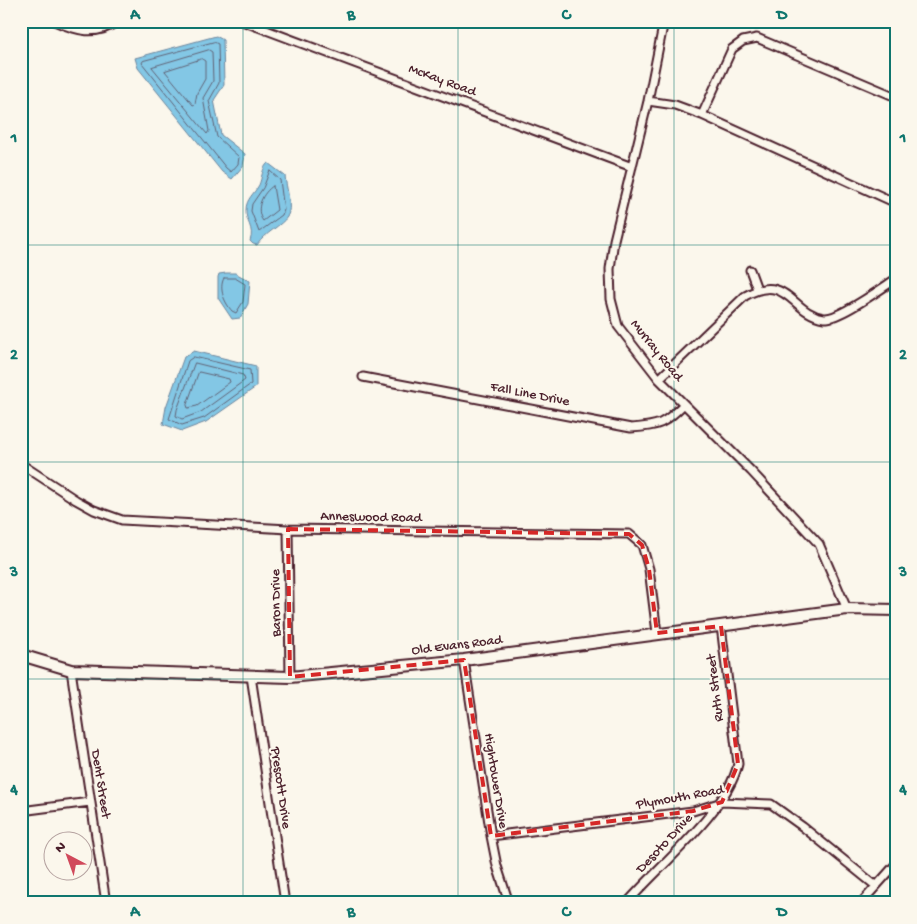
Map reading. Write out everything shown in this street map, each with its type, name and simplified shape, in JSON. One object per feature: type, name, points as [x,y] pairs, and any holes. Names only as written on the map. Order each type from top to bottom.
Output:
[{"type":"street","points":[[54,21],[90,33],[110,27],[118,21]]},
{"type":"street","name":"McKay Road","points":[[242,21],[632,167]]},
{"type":"street","name":"Murray Road","points":[[664,21],[648,101],[614,240],[610,269],[611,299],[618,326],[659,378],[751,471],[819,544],[848,609]]},
{"type":"street","points":[[702,115],[732,50],[743,41],[757,38],[896,97]]},
{"type":"street","points":[[648,101],[676,106],[702,115],[896,203]]},
{"type":"street","points":[[750,270],[757,289]]},
{"type":"street","points":[[659,378],[745,296],[757,289],[771,288],[783,293],[813,314],[825,318],[837,314],[896,280]]},
{"type":"street","name":"Fall Line Drive","points":[[363,377],[631,428],[652,426],[666,421],[684,404]]},
{"type":"street","name":"Anneswood Road","points":[[21,464],[94,510],[122,520],[288,529],[629,534],[642,545],[649,569],[657,633]]},
{"type":"street","name":"Baron Drive","points":[[288,529],[290,677]]},
{"type":"street","name":"Old Evans Road","points":[[21,655],[71,670],[290,677],[464,660],[848,609],[896,610]]},
{"type":"street","name":"Ruth Street","points":[[721,626],[736,747]]},
{"type":"street","name":"Hightower Drive","points":[[464,660],[491,836],[497,866],[509,903]]},
{"type":"street","name":"Dent Street","points":[[71,670],[106,903]]},
{"type":"street","name":"Prescott Drive","points":[[251,676],[285,903]]},
{"type":"street","name":"Desoto Drive","points":[[628,903],[722,802],[735,779],[738,764],[736,747]]},
{"type":"street","points":[[21,811],[90,802]]},
{"type":"street","name":"Plymouth Road","points":[[491,836],[693,811],[722,802],[771,804],[803,827],[876,886]]},
{"type":"street","points":[[861,903],[896,864]]},
{"type":"highlighted area","points":[[288,529],[629,534],[642,545],[649,569],[657,633],[721,626],[738,764],[722,802],[693,811],[491,836],[464,660],[290,677]]},
{"type":"water","points":[[216,36],[223,40],[224,85],[214,100],[221,135],[245,154],[243,166],[232,179],[222,172],[138,68],[135,58]]},
{"type":"water","points":[[268,163],[285,176],[289,197],[289,213],[285,220],[257,245],[250,241],[251,228],[246,214],[246,206],[259,185],[263,170]]},
{"type":"water","points":[[235,273],[250,281],[248,304],[240,318],[232,319],[218,298],[218,277],[219,274]]},
{"type":"water","points":[[194,351],[256,366],[256,387],[206,422],[182,431],[163,424],[166,407],[184,357]]}]
